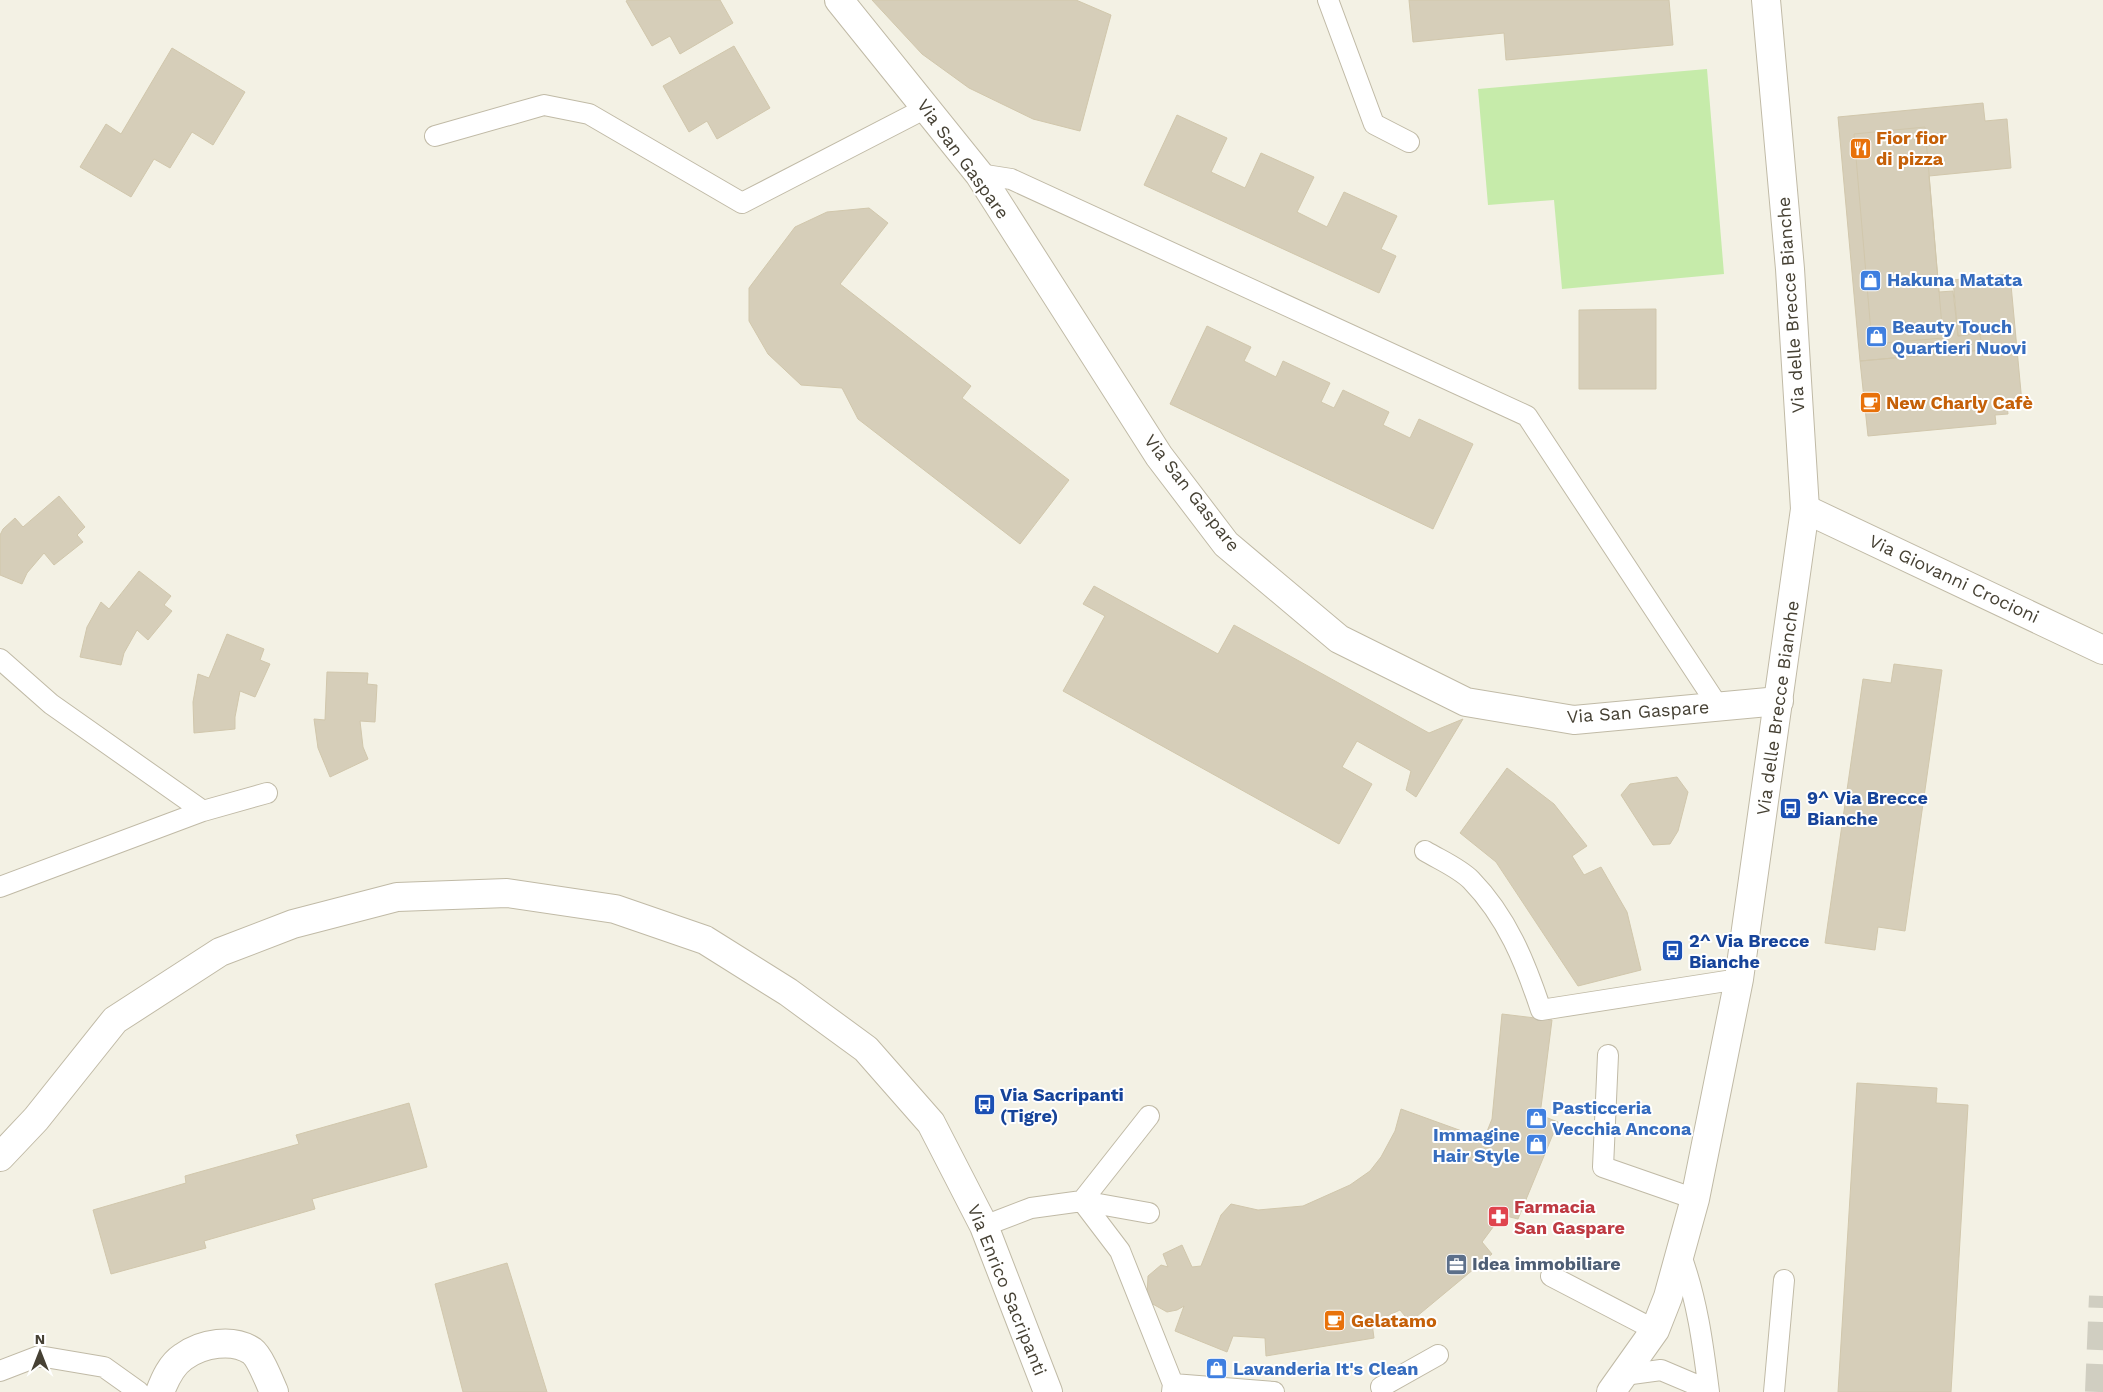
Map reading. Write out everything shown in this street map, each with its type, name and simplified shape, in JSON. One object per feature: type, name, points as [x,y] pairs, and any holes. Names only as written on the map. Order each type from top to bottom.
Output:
[{"type":"street","name":"Via San Gaspare","points":[[839,0],[979,174],[1159,456],[1226,544],[1339,639],[1466,702],[1574,720],[1779,701]]},
{"type":"street","name":"Via delle Brecce Bianche","points":[[1618,1384],[1656,1330],[1668,1297],[1695,1199],[1738,979],[1805,509],[1790,269],[1766,0]]},
{"type":"street","name":"Via Giovanni Crocioni","points":[[1805,509],[2103,650]]},
{"type":"street","name":"Via Enrico Sacripanti","points":[[0,1157],[36,1119],[115,1020],[220,952],[293,924],[397,897],[508,894],[615,909],[705,940],[788,992],[866,1049],[931,1123],[984,1226],[1048,1392]]},
{"type":"street","points":[[160,1392],[166,1376],[183,1357],[210,1345],[236,1343],[254,1352],[274,1392]]},
{"type":"lane","points":[[1328,0],[1374,124],[1409,142]]},
{"type":"lane","points":[[435,136],[544,104],[589,114],[742,203],[926,108]]},
{"type":"lane","points":[[979,174],[1011,179],[1527,416],[1718,706]]},
{"type":"lane","points":[[0,659],[51,704],[203,812]]},
{"type":"lane","points":[[0,887],[203,812],[267,793]]},
{"type":"lane","points":[[1426,851],[1470,879],[1501,916],[1523,957],[1541,1010],[1738,979]]},
{"type":"lane","points":[[1608,1056],[1603,1166],[1695,1199]]},
{"type":"lane","points":[[1082,1201],[1149,1116]]},
{"type":"lane","points":[[1082,1201],[1120,1251],[1172,1388],[1274,1392]]},
{"type":"lane","points":[[984,1226],[1031,1208],[1082,1201],[1149,1213]]},
{"type":"lane","points":[[1680,1253],[1692,1286],[1702,1337],[1709,1392]]},
{"type":"lane","points":[[1551,1276],[1656,1330]]},
{"type":"lane","points":[[1774,1392],[1784,1280]]},
{"type":"lane","points":[[1383,1392],[1381,1387],[1438,1355]]},
{"type":"lane","points":[[0,1371],[39,1356],[104,1367],[139,1392]]},
{"type":"lane","points":[[1618,1384],[1661,1370],[1694,1384],[1700,1392]]},
{"type":"green space","points":[[1707,69],[1724,274],[1562,289],[1554,200],[1488,205],[1478,89]]},
{"type":"building","points":[[720,0],[733,23],[680,54],[670,36],[652,46],[626,1]]},
{"type":"building","points":[[872,0],[1076,0],[1111,15],[1080,131],[1033,119],[969,88],[922,54]]},
{"type":"building","points":[[1409,0],[1669,0],[1673,45],[1506,60],[1504,33],[1413,42]]},
{"type":"building","points":[[734,46],[770,108],[717,139],[707,121],[689,132],[663,86]]},
{"type":"building","points":[[172,48],[245,92],[213,145],[192,132],[170,168],[154,159],[131,197],[80,167],[106,124],[121,134]]},
{"type":"building","points":[[1983,103],[1985,121],[2007,119],[2011,168],[1929,176],[1939,292],[1953,291],[1958,336],[1980,333],[1982,350],[1860,361],[1838,117]]},
{"type":"building","points":[[1177,115],[1227,138],[1211,172],[1245,188],[1261,153],[1314,177],[1297,212],[1327,227],[1344,192],[1397,216],[1381,249],[1396,256],[1379,293],[1144,185]]},
{"type":"building","points":[[1925,127],[1943,338],[1872,344],[1854,134]]},
{"type":"building","points":[[869,208],[888,223],[840,284],[971,386],[962,398],[1069,480],[1020,544],[858,419],[842,388],[801,385],[768,354],[749,321],[749,288],[795,227],[827,212]]},
{"type":"building","points":[[2010,274],[2022,403],[2007,405],[2008,414],[1995,415],[1996,424],[1868,436],[1860,361],[1982,350],[1980,333],[1958,336],[1953,280]]},
{"type":"building","points":[[1656,309],[1656,389],[1579,389],[1579,310]]},
{"type":"building","points":[[1207,326],[1251,347],[1244,361],[1276,377],[1283,361],[1330,383],[1321,402],[1334,408],[1343,390],[1389,412],[1383,425],[1410,438],[1419,419],[1473,444],[1433,529],[1170,404]]},
{"type":"building","points":[[59,496],[85,527],[77,535],[83,542],[54,565],[44,553],[27,573],[22,584],[0,575],[0,535],[3,529],[15,518],[23,527]]},
{"type":"building","points":[[139,571],[171,596],[164,605],[172,611],[148,640],[137,630],[124,653],[121,665],[80,657],[87,627],[101,602],[109,609]]},
{"type":"building","points":[[1094,586],[1218,654],[1234,625],[1429,733],[1463,719],[1416,797],[1406,790],[1411,771],[1357,741],[1342,767],[1372,784],[1339,844],[1063,691],[1105,616],[1083,604]]},
{"type":"building","points":[[227,634],[264,649],[260,660],[270,664],[255,697],[240,691],[235,717],[235,729],[194,733],[193,702],[198,674],[209,678]]},
{"type":"building","points":[[1894,664],[1942,670],[1905,931],[1878,927],[1875,950],[1825,943],[1863,679],[1891,683]]},
{"type":"building","points":[[327,672],[368,673],[367,684],[377,685],[375,722],[360,721],[363,747],[368,759],[330,777],[318,748],[314,719],[325,720]]},
{"type":"building","points":[[1507,768],[1554,804],[1587,846],[1572,856],[1584,875],[1601,867],[1627,912],[1641,970],[1578,986],[1496,862],[1460,833]]},
{"type":"building","points":[[1677,777],[1688,792],[1678,831],[1670,844],[1653,845],[1621,795],[1630,784]]},
{"type":"building","points":[[1502,1014],[1552,1020],[1540,1115],[1558,1122],[1518,1219],[1502,1215],[1482,1242],[1492,1254],[1410,1322],[1400,1310],[1372,1323],[1374,1338],[1266,1356],[1265,1338],[1233,1336],[1227,1352],[1175,1331],[1184,1306],[1167,1312],[1151,1303],[1147,1296],[1148,1276],[1161,1265],[1168,1267],[1163,1254],[1182,1245],[1192,1267],[1201,1266],[1221,1215],[1231,1204],[1258,1210],[1303,1206],[1350,1185],[1370,1171],[1381,1157],[1395,1131],[1401,1109],[1484,1139],[1492,1119]]},
{"type":"building","points":[[1857,1083],[1937,1088],[1936,1103],[1968,1105],[1951,1392],[1838,1392]]},
{"type":"building","points":[[409,1103],[427,1167],[312,1199],[315,1209],[204,1241],[206,1248],[111,1274],[93,1210],[186,1183],[185,1176],[299,1144],[296,1135]]},
{"type":"building","points":[[507,1263],[547,1392],[463,1392],[435,1284]]},
{"type":"tunnel","points":[[2099,1392],[2103,1296]]},
{"type":"place","name":"Fior fior di pizza","points":[[1860,148]]},
{"type":"place","name":"Hakuna Matata","points":[[1871,280]]},
{"type":"place","name":"Beauty Touch Quartieri Nuovi","points":[[1876,337]]},
{"type":"place","name":"New Charly Cafè","points":[[1870,403]]},
{"type":"place","name":"9^ Via Brecce Bianche","points":[[1791,808]]},
{"type":"place","name":"2^ Via Brecce Bianche","points":[[1673,951]]},
{"type":"place","name":"Via Sacripanti (Tigre)","points":[[984,1105]]},
{"type":"place","name":"Pasticceria Vecchia Ancona","points":[[1536,1118]]},
{"type":"place","name":"Immagine Hair Style","points":[[1536,1145]]},
{"type":"place","name":"Farmacia San Gaspare","points":[[1498,1217]]},
{"type":"place","name":"Idea immobiliare","points":[[1456,1264]]},
{"type":"place","name":"Gelatamo","points":[[1335,1321]]},
{"type":"place","name":"Lavanderia It's Clean","points":[[1217,1369]]}]
